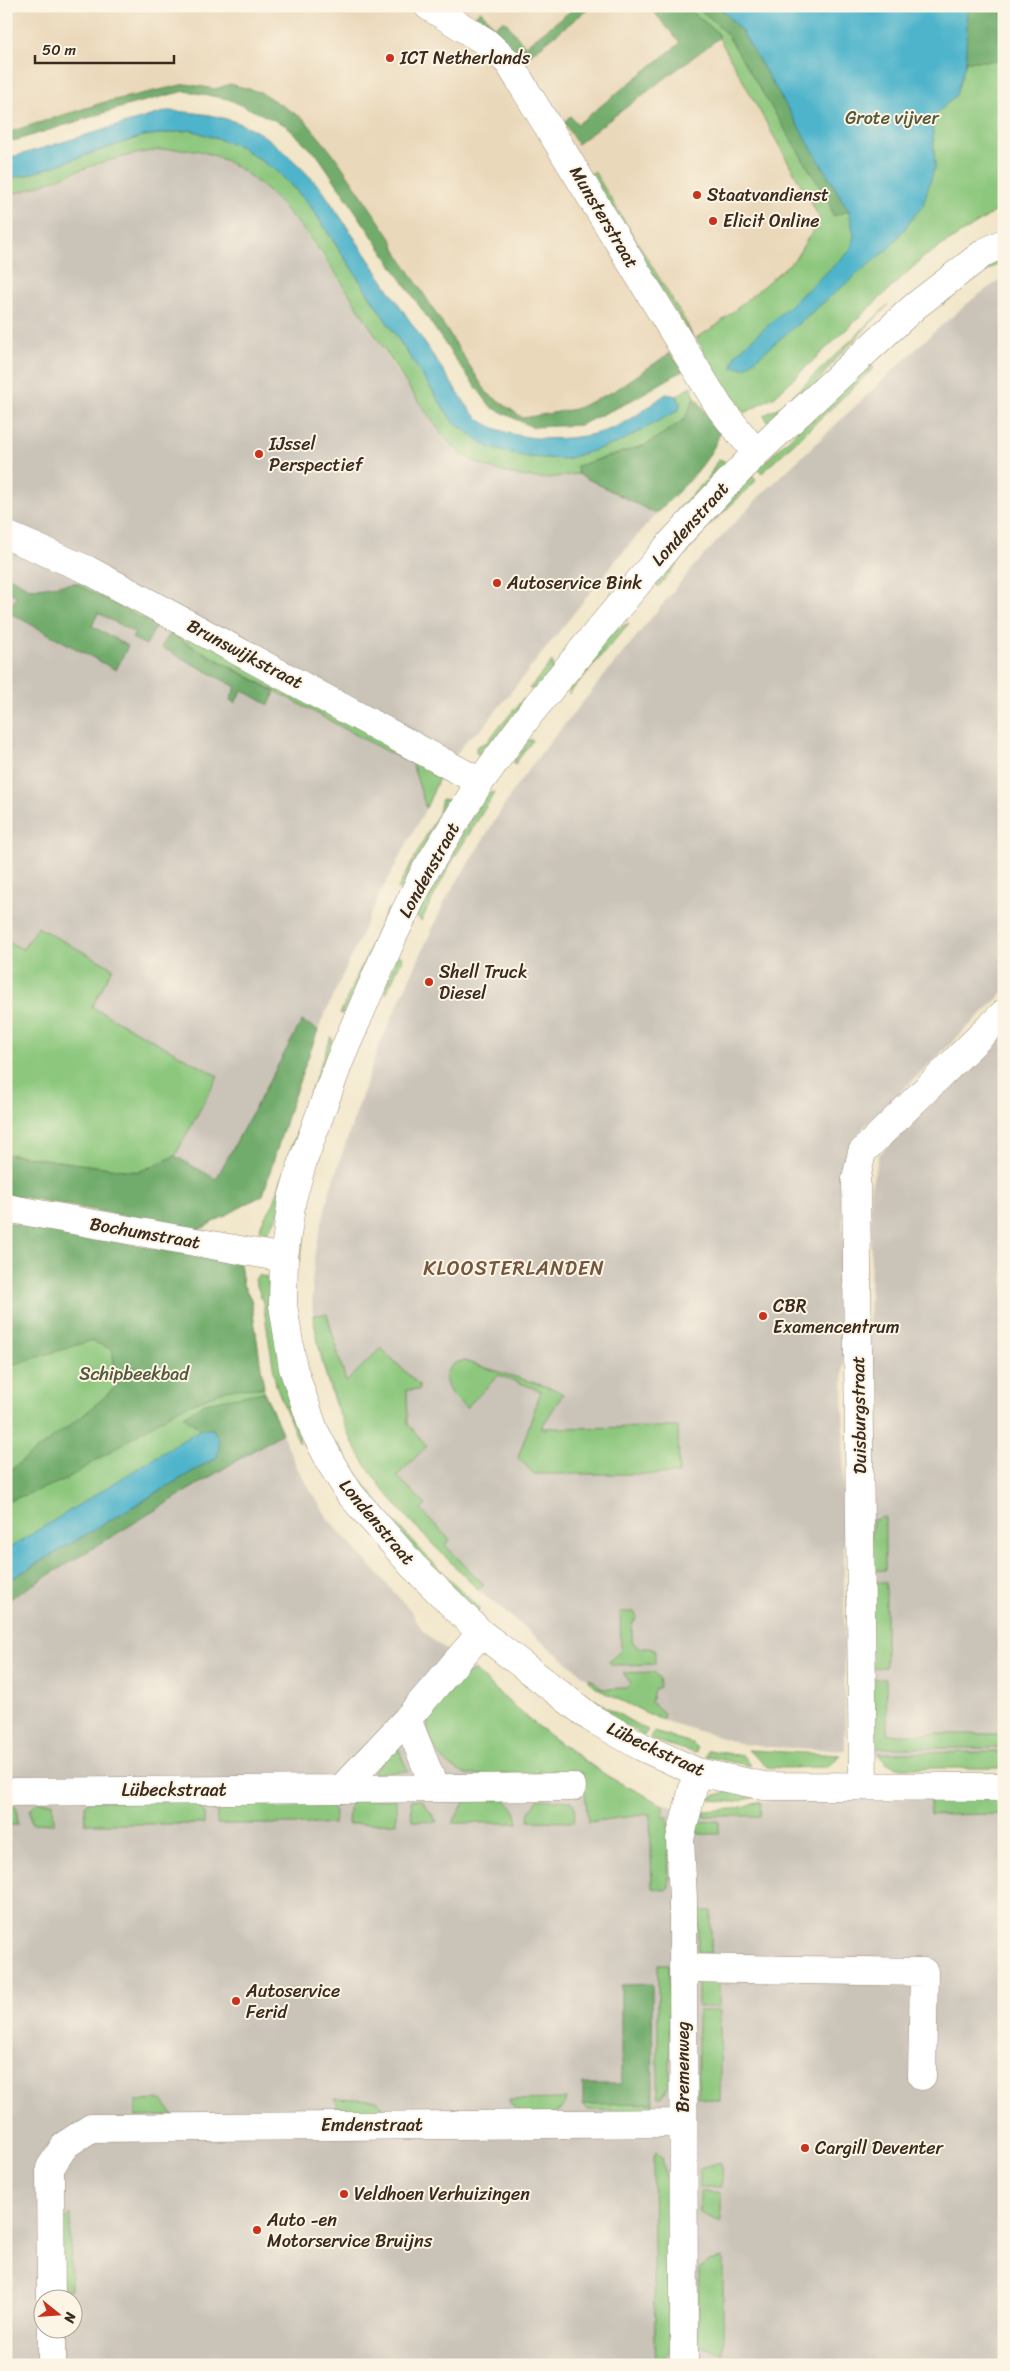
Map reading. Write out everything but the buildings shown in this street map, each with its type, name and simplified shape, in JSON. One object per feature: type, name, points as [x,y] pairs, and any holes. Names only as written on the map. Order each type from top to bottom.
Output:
[{"type":"street","name":"Munsterstraat","points":[[428,6],[486,42],[509,63],[720,408],[756,453]]},
{"type":"street","name":"Londenstraat","points":[[481,1633],[413,1566],[350,1494],[314,1430],[293,1368],[282,1305],[284,1258],[292,1200],[300,1171],[339,1062],[394,934],[425,871],[480,782],[532,711],[670,544],[756,453],[914,307],[985,252],[1004,243]]},
{"type":"street","name":"Brunswijkstraat","points":[[6,535],[88,570],[480,782]]},
{"type":"street","name":"Duisburgstraat","points":[[864,1786],[856,1179],[862,1152],[1004,1013]]},
{"type":"street","name":"Bochumstraat","points":[[6,1208],[284,1258]]},
{"type":"street","name":"Lübeckstraat","points":[[481,1633],[591,1718],[642,1747],[696,1772],[764,1786],[1004,1788]]},
{"type":"street","points":[[341,1789],[407,1719],[481,1633]]},
{"type":"street","points":[[407,1719],[435,1788]]},
{"type":"street","name":"Bremenweg","points":[[684,2365],[683,1968],[680,1839],[696,1772]]},
{"type":"street","name":"Lübeckstraat","points":[[6,1792],[572,1787]]},
{"type":"street","points":[[683,1968],[924,1972],[922,2076]]},
{"type":"street","name":"Emdenstraat","points":[[52,2288],[50,2168],[65,2144],[90,2128],[111,2126],[683,2123]]},
{"type":"street","points":[[52,2338],[52,2365]]},
{"type":"shaded area","points":[[6,6],[649,6],[681,42],[719,38],[769,111],[827,232],[716,326],[670,353],[614,391],[575,409],[524,418],[487,393],[395,248],[394,243],[337,159],[304,119],[230,84],[215,89],[186,84],[105,102],[6,133]]},
{"type":"shaded area","points":[[181,149],[209,154],[245,171],[289,211],[359,308],[396,371],[438,428],[464,455],[491,469],[537,478],[578,474],[656,514],[616,560],[480,731],[469,737],[439,778],[426,808],[380,894],[322,1020],[290,1107],[263,1195],[6,1194],[6,194],[20,192],[139,152]]},
{"type":"shaded area","points":[[1004,277],[1004,992],[866,1125],[855,1138],[845,1156],[842,1202],[845,1264],[843,1359],[845,1750],[742,1744],[662,1720],[605,1693],[478,1590],[396,1503],[364,1462],[334,1404],[321,1362],[313,1315],[312,1284],[315,1251],[330,1190],[378,1048],[445,901],[515,788],[538,757],[693,567],[759,497],[934,332],[974,298]]},
{"type":"shaded area","points":[[1004,1030],[1004,1768],[901,1768],[886,1763],[872,1748],[867,1405],[871,1254],[870,1190],[879,1155]]},
{"type":"shaded area","points":[[6,1222],[240,1264],[243,1285],[251,1299],[264,1392],[297,1468],[329,1520],[412,1612],[422,1630],[435,1642],[475,1670],[499,1695],[551,1736],[610,1777],[663,1805],[703,1811],[734,1809],[780,1798],[1004,1797],[1004,2365],[6,2365]]},
{"type":"green space","points":[[577,6],[592,6],[522,61],[500,37],[474,16],[481,11],[495,27],[504,20],[525,46]]},
{"type":"green space","name":"Grote vijver","points":[[649,6],[1004,6],[1004,206],[924,257],[775,396],[744,413],[734,398],[726,404],[697,354],[703,349],[696,338],[716,326],[795,259],[820,219],[719,38],[681,43]]},
{"type":"green space","points":[[649,6],[685,6],[718,33],[719,38],[577,144],[564,122],[570,116],[578,124],[680,43]]},
{"type":"green space","points":[[695,6],[719,6],[742,32],[849,211],[833,216],[829,202],[728,36],[715,22]]},
{"type":"green space","points":[[967,6],[1004,6],[1004,81],[1002,61],[966,61]]},
{"type":"green space","points":[[186,84],[215,89],[230,84],[260,92],[304,119],[337,159],[394,243],[395,249],[487,393],[523,418],[575,409],[614,391],[670,353],[684,370],[625,404],[580,425],[532,427],[491,407],[458,363],[318,156],[285,125],[228,99],[185,91],[133,104],[17,140],[6,141],[6,133],[105,102]]},
{"type":"green space","points":[[191,130],[239,146],[278,172],[309,204],[453,422],[566,459],[680,403],[677,396],[691,386],[695,397],[684,420],[646,445],[577,466],[578,474],[537,478],[518,476],[490,468],[473,461],[458,451],[441,432],[399,373],[348,292],[287,211],[253,179],[217,157],[180,149],[139,153],[98,164],[20,192],[6,194],[6,178],[27,175],[143,136]]},
{"type":"green space","points":[[594,171],[687,324],[696,345],[591,175]]},
{"type":"green space","points":[[1004,255],[1004,261],[973,279],[942,305],[944,296]]},
{"type":"green space","points":[[888,305],[836,359],[811,390],[782,417],[768,422],[764,415],[782,406]]},
{"type":"green space","points":[[868,362],[874,368],[762,473],[758,469]]},
{"type":"green space","points":[[695,397],[720,432],[702,466],[656,514],[578,474],[577,466],[646,445],[684,420]]},
{"type":"green space","points":[[719,460],[723,460],[726,467],[686,514],[679,513],[677,510],[709,477]]},
{"type":"green space","points":[[751,474],[756,481],[708,527],[658,587],[652,581]]},
{"type":"green space","points":[[7,576],[31,589],[74,583],[156,626],[146,645],[132,638],[135,633],[98,613],[92,626],[128,646],[116,670],[8,612],[17,596],[6,590]]},
{"type":"green space","points":[[89,581],[159,617],[156,626],[74,583]]},
{"type":"green space","points":[[629,623],[569,694],[570,683],[612,631]]},
{"type":"green space","points":[[175,626],[434,765],[430,773],[439,778],[426,808],[412,763],[384,750],[170,634]]},
{"type":"green space","points":[[170,634],[275,692],[269,705],[242,690],[235,703],[230,700],[236,687],[161,647]]},
{"type":"green space","points":[[552,661],[553,670],[538,689],[529,689]]},
{"type":"green space","points":[[523,699],[524,703],[483,756],[476,753],[476,747],[487,742]]},
{"type":"green space","points":[[523,740],[533,740],[514,765],[514,755]]},
{"type":"green space","points":[[495,792],[451,863],[421,921],[415,915],[484,795]]},
{"type":"green space","points":[[442,799],[448,800],[450,804],[445,817],[406,887],[397,890],[438,814]]},
{"type":"green space","points":[[388,908],[391,917],[348,1013],[340,1014]]},
{"type":"green space","points":[[37,927],[113,968],[92,1007],[218,1076],[175,1156],[139,1172],[6,1154],[6,941],[23,949]]},
{"type":"green space","points":[[397,955],[403,957],[386,994],[384,990]]},
{"type":"green space","points":[[302,1021],[318,1030],[290,1107],[263,1195],[199,1230],[6,1194],[6,1154],[139,1172],[175,1156],[216,1179]]},
{"type":"green space","points":[[331,1037],[334,1046],[279,1214],[267,1233],[260,1230],[261,1226],[275,1200]]},
{"type":"green space","points":[[299,1218],[307,1219],[300,1261],[292,1261]]},
{"type":"green space","name":"Schipbeekbad","points":[[6,1222],[240,1264],[243,1285],[251,1299],[264,1392],[282,1433],[6,1600]]},
{"type":"green space","points":[[6,1222],[240,1264],[243,1285],[251,1299],[264,1388],[229,1389],[178,1409],[65,1480],[6,1502],[6,1474],[91,1409],[117,1385],[112,1349],[90,1341],[6,1367]]},
{"type":"green space","points":[[258,1275],[266,1277],[270,1289],[300,1431],[299,1443],[276,1385],[263,1302],[255,1280]]},
{"type":"green space","points":[[327,1314],[346,1382],[381,1348],[419,1385],[419,1390],[407,1390],[408,1424],[427,1446],[397,1476],[426,1505],[421,1510],[450,1540],[445,1545],[484,1585],[478,1590],[389,1497],[354,1445],[337,1409],[325,1373],[313,1315]]},
{"type":"green space","points":[[464,1361],[554,1389],[563,1394],[541,1428],[678,1427],[679,1474],[534,1474],[518,1458],[541,1391],[499,1375],[466,1408],[450,1393],[446,1379],[448,1370],[454,1364]]},
{"type":"green space","points":[[264,1392],[282,1433],[6,1601],[6,1582],[217,1457],[213,1429],[201,1430],[183,1416],[205,1403]]},
{"type":"green space","points":[[338,1444],[368,1490],[385,1511],[480,1609],[475,1616],[405,1547],[331,1448]]},
{"type":"green space","points":[[885,1517],[885,1570],[868,1571],[873,1520]]},
{"type":"green space","points":[[866,1582],[886,1582],[886,1667],[869,1668]]},
{"type":"green space","points":[[620,1612],[634,1612],[637,1617],[632,1624],[632,1641],[637,1647],[655,1649],[655,1664],[613,1665],[609,1662],[621,1650]]},
{"type":"green space","points":[[475,1670],[522,1714],[556,1741],[609,1777],[663,1805],[663,1816],[668,1816],[669,1887],[665,1890],[652,1888],[650,1814],[588,1822],[583,1773],[469,1775],[453,1768],[443,1759],[426,1732],[432,1710],[464,1676]]},
{"type":"green space","points":[[654,1672],[659,1678],[660,1687],[654,1690],[651,1702],[664,1713],[662,1720],[605,1693],[588,1681],[590,1678],[603,1689],[626,1688],[631,1683],[623,1673]]},
{"type":"green space","points":[[868,1678],[886,1679],[887,1734],[1003,1734],[1003,1748],[872,1748]]},
{"type":"green space","points":[[579,1691],[648,1730],[644,1736],[581,1699]]},
{"type":"green space","points":[[654,1732],[692,1743],[697,1748],[696,1753],[649,1739]]},
{"type":"green space","points":[[397,1745],[408,1771],[372,1774]]},
{"type":"green space","points":[[708,1750],[743,1756],[751,1766],[705,1756]]},
{"type":"green space","points":[[748,1750],[841,1755],[827,1767],[783,1768],[767,1767]]},
{"type":"green space","points":[[1002,1752],[1001,1768],[901,1768],[886,1763],[877,1753]]},
{"type":"green space","points":[[732,1790],[757,1797],[732,1802],[711,1800],[711,1797]]},
{"type":"green space","points":[[1004,1797],[1004,1814],[930,1815],[930,1798]]},
{"type":"green space","points":[[396,1799],[396,1823],[348,1824],[350,1800]]},
{"type":"green space","points":[[466,1799],[506,1800],[515,1811],[518,1823],[453,1823]]},
{"type":"green space","points":[[539,1799],[572,1801],[575,1809],[574,1822],[528,1821],[529,1812]]},
{"type":"green space","points":[[194,1800],[204,1812],[204,1824],[86,1824],[85,1806],[89,1801]]},
{"type":"green space","points":[[326,1800],[335,1812],[334,1824],[217,1824],[217,1801]]},
{"type":"green space","points":[[411,1800],[422,1800],[437,1822],[412,1821]]},
{"type":"green space","points":[[6,1802],[15,1806],[17,1810],[17,1825],[6,1825]]},
{"type":"green space","points":[[38,1802],[53,1802],[54,1824],[31,1823],[30,1810]]},
{"type":"green space","points":[[761,1802],[760,1816],[704,1816],[703,1811],[734,1809]]},
{"type":"green space","points":[[719,1821],[719,1834],[699,1834],[693,1826],[694,1822]]},
{"type":"green space","points":[[698,1911],[711,1911],[711,1953],[698,1953]]},
{"type":"green space","points":[[658,1964],[669,1964],[670,2075],[668,2086],[662,2097],[658,2097]]},
{"type":"green space","points":[[698,1980],[719,1980],[719,2007],[698,2007]]},
{"type":"green space","points":[[652,1984],[653,2103],[583,2104],[583,2084],[621,2084],[621,1985]]},
{"type":"green space","points":[[698,2011],[720,2011],[720,2101],[698,2097]]},
{"type":"green space","points":[[334,2098],[377,2100],[384,2110],[384,2115],[343,2115]]},
{"type":"green space","points":[[566,2099],[563,2108],[552,2115],[522,2114],[510,2104],[509,2100]]},
{"type":"green space","points":[[162,2100],[174,2116],[136,2117],[136,2101]]},
{"type":"green space","points":[[653,2103],[653,2106],[646,2111],[588,2110],[583,2104]]},
{"type":"green space","points":[[656,2151],[662,2157],[666,2178],[671,2179],[671,2343],[669,2351],[659,2365],[656,2365],[655,2341],[653,2159]]},
{"type":"green space","points":[[721,2162],[722,2187],[700,2187],[700,2168]]},
{"type":"green space","points":[[700,2192],[721,2192],[721,2222],[700,2213]]},
{"type":"green space","points":[[70,2214],[71,2288],[58,2288],[59,2226]]},
{"type":"green space","points":[[723,2258],[723,2354],[698,2345],[699,2270],[709,2261]]},
{"type":"water","points":[[719,6],[967,6],[966,61],[956,95],[932,118],[935,166],[923,205],[891,246],[745,368],[732,367],[736,354],[850,251],[854,236],[849,211],[742,32]]},
{"type":"water","points":[[167,111],[205,114],[242,124],[264,136],[301,167],[321,188],[458,393],[473,413],[483,422],[514,434],[549,439],[568,438],[603,432],[618,426],[636,416],[666,394],[677,396],[680,403],[679,410],[618,443],[566,459],[527,457],[490,448],[453,422],[309,204],[278,172],[239,146],[191,130],[143,136],[27,175],[6,178],[6,157],[16,156]]},
{"type":"water","points":[[201,1429],[213,1429],[219,1446],[217,1457],[6,1582],[6,1550]]},
{"type":"place","name":"ICT Netherlands","points":[[390,58]]},
{"type":"place","name":"Staatvandienst","points":[[697,195]]},
{"type":"place","name":"Elicit Online","points":[[713,221]]},
{"type":"place","name":"IJssel Perspectief","points":[[259,454]]},
{"type":"place","name":"Autoservice Bink","points":[[497,583]]},
{"type":"place","name":"Shell Truck Diesel","points":[[429,982]]},
{"type":"place","name":"CBR Examencentrum","points":[[763,1316]]},
{"type":"place","name":"Autoservice Ferid","points":[[236,2001]]},
{"type":"place","name":"Cargill Deventer","points":[[805,2148]]},
{"type":"place","name":"Veldhoen Verhuizingen","points":[[344,2194]]},
{"type":"place","name":"Auto -en Motorservice Bruijns","points":[[257,2230]]},
{"type":"district","name":"KLOOSTERLANDEN","points":[[514,1268]]}]
